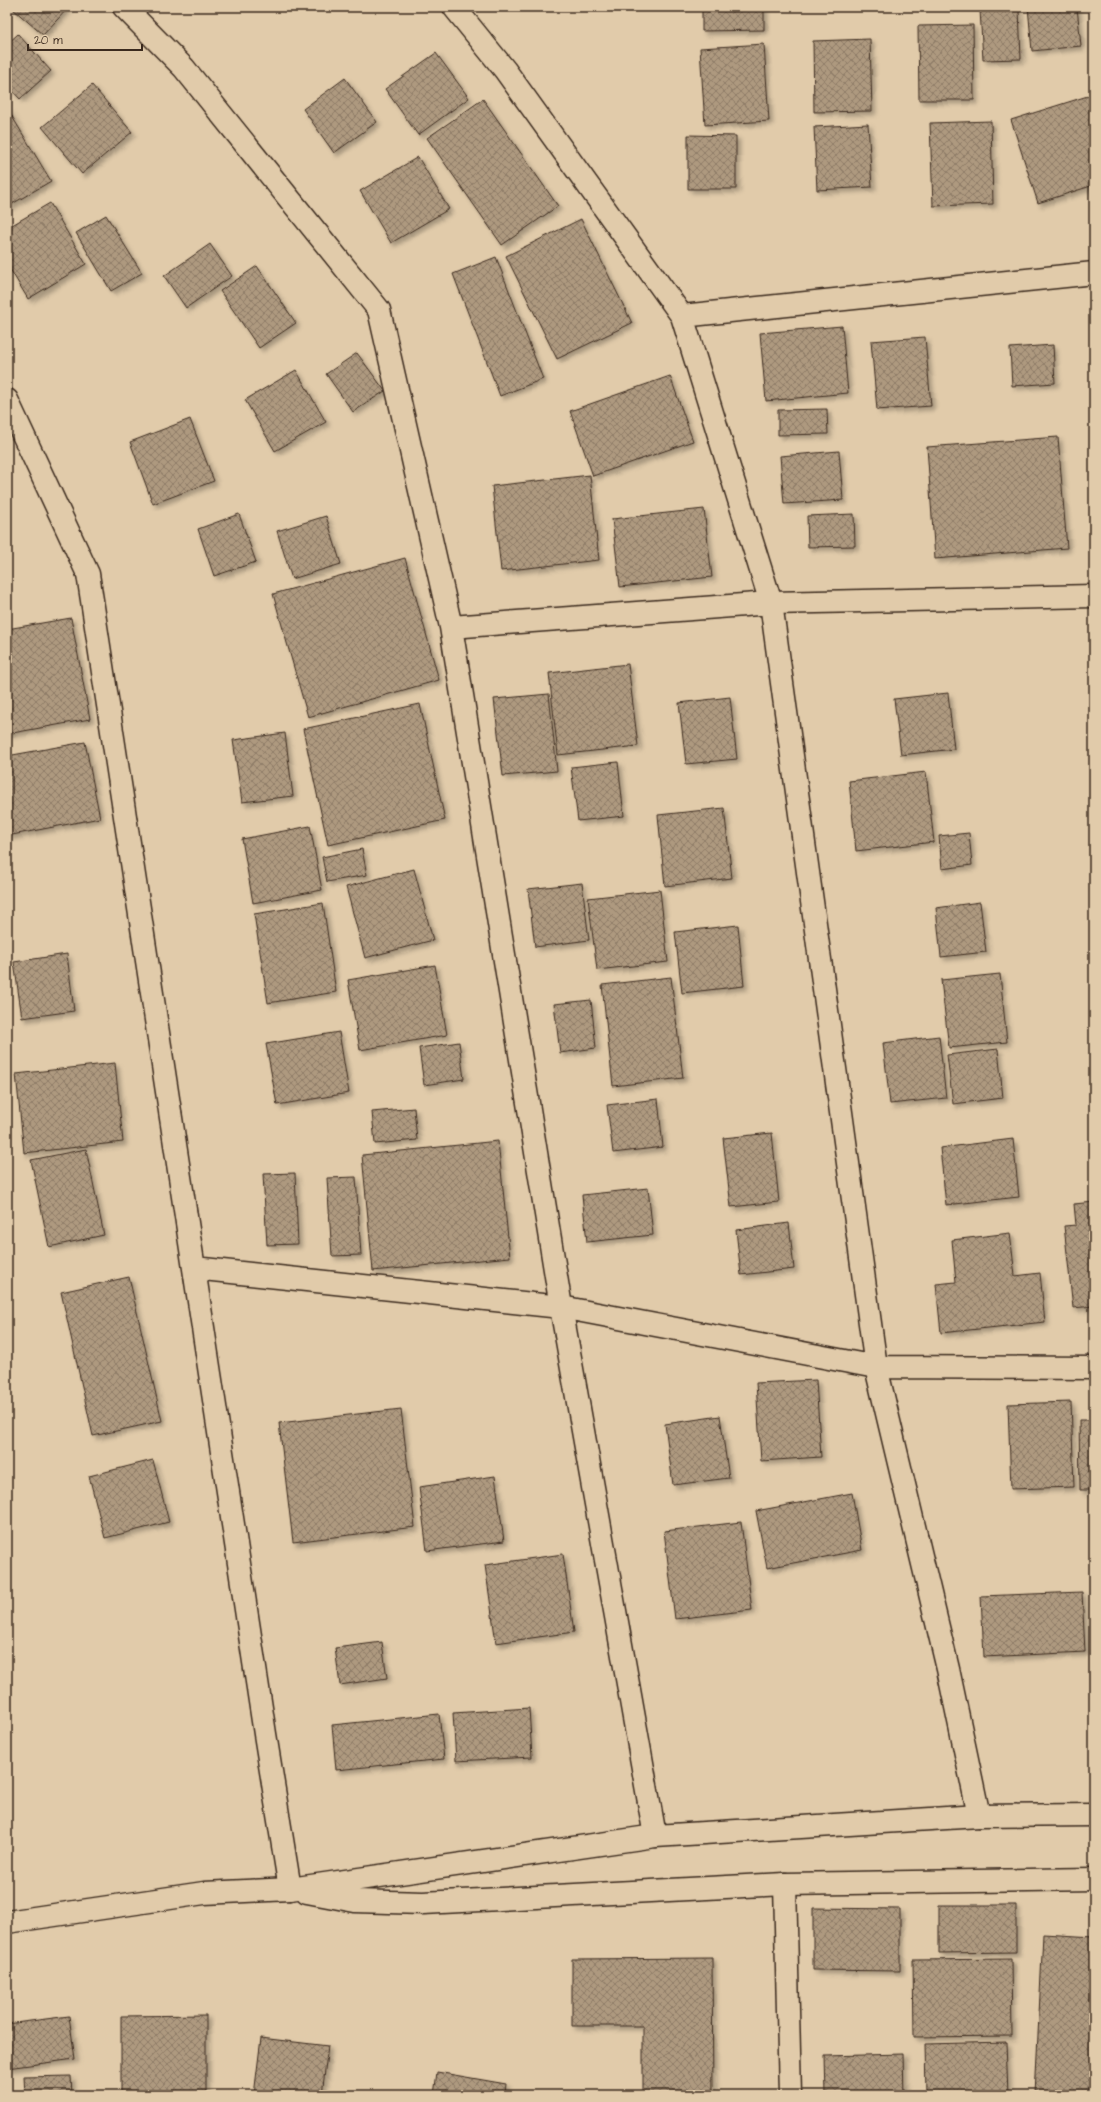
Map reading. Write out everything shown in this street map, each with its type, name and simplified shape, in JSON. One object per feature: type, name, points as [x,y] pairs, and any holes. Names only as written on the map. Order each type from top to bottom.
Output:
[{"type":"main road","points":[[124,7],[184,68],[379,310],[451,627],[561,1307],[656,1836]]},
{"type":"main road","points":[[454,7],[505,70],[682,316],[771,603],[876,1367],[948,1669],[979,1816]]},
{"type":"main road","points":[[682,316],[1094,273]]},
{"type":"main road","points":[[7,400],[88,574],[290,1889]]},
{"type":"main road","points":[[451,627],[771,603],[1094,596]]},
{"type":"main road","points":[[194,1268],[561,1307],[876,1367],[1094,1368]]},
{"type":"main road","points":[[7,1922],[204,1893],[290,1889],[656,1836],[979,1816],[1094,1815]]},
{"type":"main road","points":[[290,1889],[355,1901],[423,1903],[785,1884],[1094,1879]]},
{"type":"main road","points":[[785,1884],[790,2095]]},
{"type":"building","points":[[15,7],[69,7],[43,35],[13,9]]},
{"type":"building","points":[[702,7],[764,7],[764,30],[702,31]]},
{"type":"building","points":[[1028,7],[1077,7],[1081,46],[1032,51]]},
{"type":"building","points":[[1019,9],[1021,59],[983,60],[980,10]]},
{"type":"building","points":[[973,25],[974,100],[919,100],[918,26]]},
{"type":"building","points":[[18,34],[51,71],[20,99],[7,85],[7,44]]},
{"type":"building","points":[[870,39],[872,111],[814,112],[813,41]]},
{"type":"building","points":[[764,44],[769,121],[705,125],[700,48]]},
{"type":"building","points":[[436,53],[469,98],[418,135],[385,89]]},
{"type":"building","points":[[345,78],[377,122],[334,153],[303,109]]},
{"type":"building","points":[[92,85],[132,132],[82,174],[42,127]]},
{"type":"building","points":[[1094,94],[1094,185],[1038,203],[1011,120]]},
{"type":"building","points":[[483,99],[558,206],[502,245],[427,138]]},
{"type":"building","points":[[7,108],[51,181],[7,207]]},
{"type":"building","points":[[991,121],[993,204],[933,206],[930,123]]},
{"type":"building","points":[[868,124],[872,187],[817,190],[814,127]]},
{"type":"building","points":[[688,135],[736,136],[736,189],[688,189]]},
{"type":"building","points":[[418,157],[449,209],[391,243],[360,191]]},
{"type":"building","points":[[50,203],[86,264],[28,299],[7,264],[7,228]]},
{"type":"building","points":[[106,215],[142,273],[111,291],[76,233]]},
{"type":"building","points":[[581,219],[632,323],[557,359],[506,256]]},
{"type":"building","points":[[210,244],[232,276],[186,308],[164,276]]},
{"type":"building","points":[[496,257],[543,379],[500,396],[453,274]]},
{"type":"building","points":[[257,266],[296,323],[259,348],[220,291]]},
{"type":"building","points":[[842,326],[848,393],[766,401],[760,333]]},
{"type":"building","points":[[925,337],[931,406],[877,410],[871,341]]},
{"type":"building","points":[[1053,345],[1055,383],[1012,386],[1010,348]]},
{"type":"building","points":[[357,353],[385,391],[353,412],[326,374]]},
{"type":"building","points":[[296,370],[326,422],[275,451],[245,400]]},
{"type":"building","points":[[670,376],[693,441],[593,476],[570,411]]},
{"type":"building","points":[[827,409],[828,434],[778,435],[778,410]]},
{"type":"building","points":[[190,419],[214,481],[153,504],[130,442]]},
{"type":"building","points":[[1058,437],[1067,548],[935,559],[927,447]]},
{"type":"building","points":[[839,451],[843,500],[784,504],[780,456]]},
{"type":"building","points":[[590,475],[599,560],[501,571],[492,486]]},
{"type":"building","points":[[704,509],[712,577],[620,587],[612,519]]},
{"type":"building","points":[[239,514],[256,562],[214,576],[198,529]]},
{"type":"building","points":[[854,514],[855,546],[808,547],[807,516]]},
{"type":"building","points":[[326,516],[341,564],[292,579],[277,531]]},
{"type":"building","points":[[405,558],[439,680],[308,717],[273,594]]},
{"type":"building","points":[[71,618],[90,719],[7,734],[7,629]]},
{"type":"building","points":[[628,664],[638,746],[558,755],[549,673]]},
{"type":"building","points":[[948,693],[954,749],[901,755],[894,699]]},
{"type":"building","points":[[549,694],[557,771],[503,776],[494,699]]},
{"type":"building","points":[[730,697],[737,759],[686,764],[679,703]]},
{"type":"building","points":[[420,704],[445,820],[328,845],[303,729]]},
{"type":"building","points":[[285,733],[293,796],[242,802],[233,740]]},
{"type":"building","points":[[85,742],[100,818],[7,836],[7,756]]},
{"type":"building","points":[[618,762],[624,816],[578,821],[571,767]]},
{"type":"building","points":[[926,772],[934,842],[856,851],[849,781]]},
{"type":"building","points":[[724,808],[732,878],[665,886],[658,815]]},
{"type":"building","points":[[310,826],[322,890],[253,903],[242,839]]},
{"type":"building","points":[[969,833],[972,865],[942,869],[939,836]]},
{"type":"building","points":[[362,849],[367,875],[327,882],[322,857]]},
{"type":"building","points":[[414,869],[433,940],[365,958],[346,887]]},
{"type":"building","points":[[582,883],[589,940],[535,947],[528,889]]},
{"type":"building","points":[[660,890],[668,962],[597,970],[588,898]]},
{"type":"building","points":[[980,902],[986,952],[941,957],[936,908]]},
{"type":"building","points":[[323,903],[336,992],[268,1003],[254,914]]},
{"type":"building","points":[[738,925],[744,986],[682,993],[675,932]]},
{"type":"building","points":[[67,954],[74,1011],[22,1018],[14,962]]},
{"type":"building","points":[[435,965],[447,1035],[360,1050],[348,980]]},
{"type":"building","points":[[1000,974],[1007,1042],[949,1048],[941,980]]},
{"type":"building","points":[[671,977],[683,1078],[613,1086],[602,985]]},
{"type":"building","points":[[591,1000],[596,1048],[560,1053],[554,1004]]},
{"type":"building","points":[[339,1032],[349,1093],[277,1105],[266,1044]]},
{"type":"building","points":[[939,1036],[946,1098],[890,1104],[883,1043]]},
{"type":"building","points":[[459,1042],[464,1079],[424,1085],[419,1048]]},
{"type":"building","points":[[998,1049],[1003,1098],[953,1104],[947,1055]]},
{"type":"building","points":[[115,1063],[123,1142],[24,1153],[16,1074]]},
{"type":"building","points":[[658,1099],[663,1147],[613,1153],[607,1105]]},
{"type":"building","points":[[414,1108],[417,1140],[375,1144],[372,1112]]},
{"type":"building","points":[[772,1133],[779,1202],[731,1207],[723,1138]]},
{"type":"building","points":[[1013,1139],[1019,1197],[946,1205],[940,1148]]},
{"type":"building","points":[[498,1141],[510,1257],[373,1271],[362,1155]]},
{"type":"building","points":[[86,1149],[104,1235],[49,1247],[31,1160]]},
{"type":"building","points":[[295,1173],[298,1244],[267,1245],[263,1174]]},
{"type":"building","points":[[356,1177],[361,1255],[332,1256],[327,1178]]},
{"type":"building","points":[[648,1188],[653,1235],[587,1242],[582,1195]]},
{"type":"building","points":[[1094,1202],[1094,1306],[1073,1308],[1064,1226],[1076,1225],[1074,1204]]},
{"type":"building","points":[[789,1223],[794,1269],[741,1275],[736,1230]]},
{"type":"building","points":[[1010,1233],[1015,1276],[1040,1273],[1045,1322],[941,1333],[936,1284],[956,1282],[952,1240]]},
{"type":"building","points":[[129,1277],[162,1421],[93,1436],[61,1292]]},
{"type":"building","points":[[816,1380],[821,1457],[761,1461],[756,1383]]},
{"type":"building","points":[[1071,1402],[1074,1487],[1011,1489],[1008,1404]]},
{"type":"building","points":[[401,1409],[415,1527],[293,1542],[279,1423]]},
{"type":"building","points":[[720,1416],[729,1478],[673,1485],[665,1424]]},
{"type":"building","points":[[1079,1420],[1094,1420],[1094,1490],[1080,1490]]},
{"type":"building","points":[[153,1460],[169,1522],[105,1538],[89,1476]]},
{"type":"building","points":[[495,1476],[504,1541],[427,1551],[419,1487]]},
{"type":"building","points":[[852,1493],[862,1550],[767,1568],[756,1511]]},
{"type":"building","points":[[741,1522],[752,1610],[675,1619],[664,1531]]},
{"type":"building","points":[[563,1554],[574,1632],[496,1643],[485,1565]]},
{"type":"building","points":[[1082,1592],[1085,1652],[984,1657],[981,1596]]},
{"type":"building","points":[[382,1642],[387,1678],[340,1685],[335,1648]]},
{"type":"building","points":[[529,1708],[532,1757],[456,1761],[453,1713]]},
{"type":"building","points":[[439,1714],[444,1759],[336,1770],[332,1725]]},
{"type":"building","points":[[939,1905],[1016,1905],[1016,1952],[939,1953]]},
{"type":"building","points":[[813,1908],[900,1909],[900,1971],[813,1970]]},
{"type":"building","points":[[1043,1934],[1094,1937],[1094,2095],[1035,2095]]},
{"type":"building","points":[[712,1958],[713,2095],[643,2095],[643,2026],[572,2026],[572,1959]]},
{"type":"building","points":[[1011,1959],[1012,2036],[914,2037],[913,1960]]},
{"type":"building","points":[[206,2015],[206,2095],[121,2095],[121,2016]]},
{"type":"building","points":[[69,2016],[75,2059],[7,2068],[7,2024]]},
{"type":"building","points":[[261,2038],[328,2046],[322,2095],[254,2095]]},
{"type":"building","points":[[1006,2042],[1008,2095],[926,2095],[925,2044]]},
{"type":"building","points":[[903,2054],[904,2095],[826,2095],[825,2056]]},
{"type":"building","points":[[437,2072],[506,2084],[505,2095],[434,2095]]},
{"type":"building","points":[[71,2076],[72,2095],[25,2095],[24,2077]]},
{"type":"building","points":[[19,2091],[20,2095],[7,2095],[7,2092]]}]
